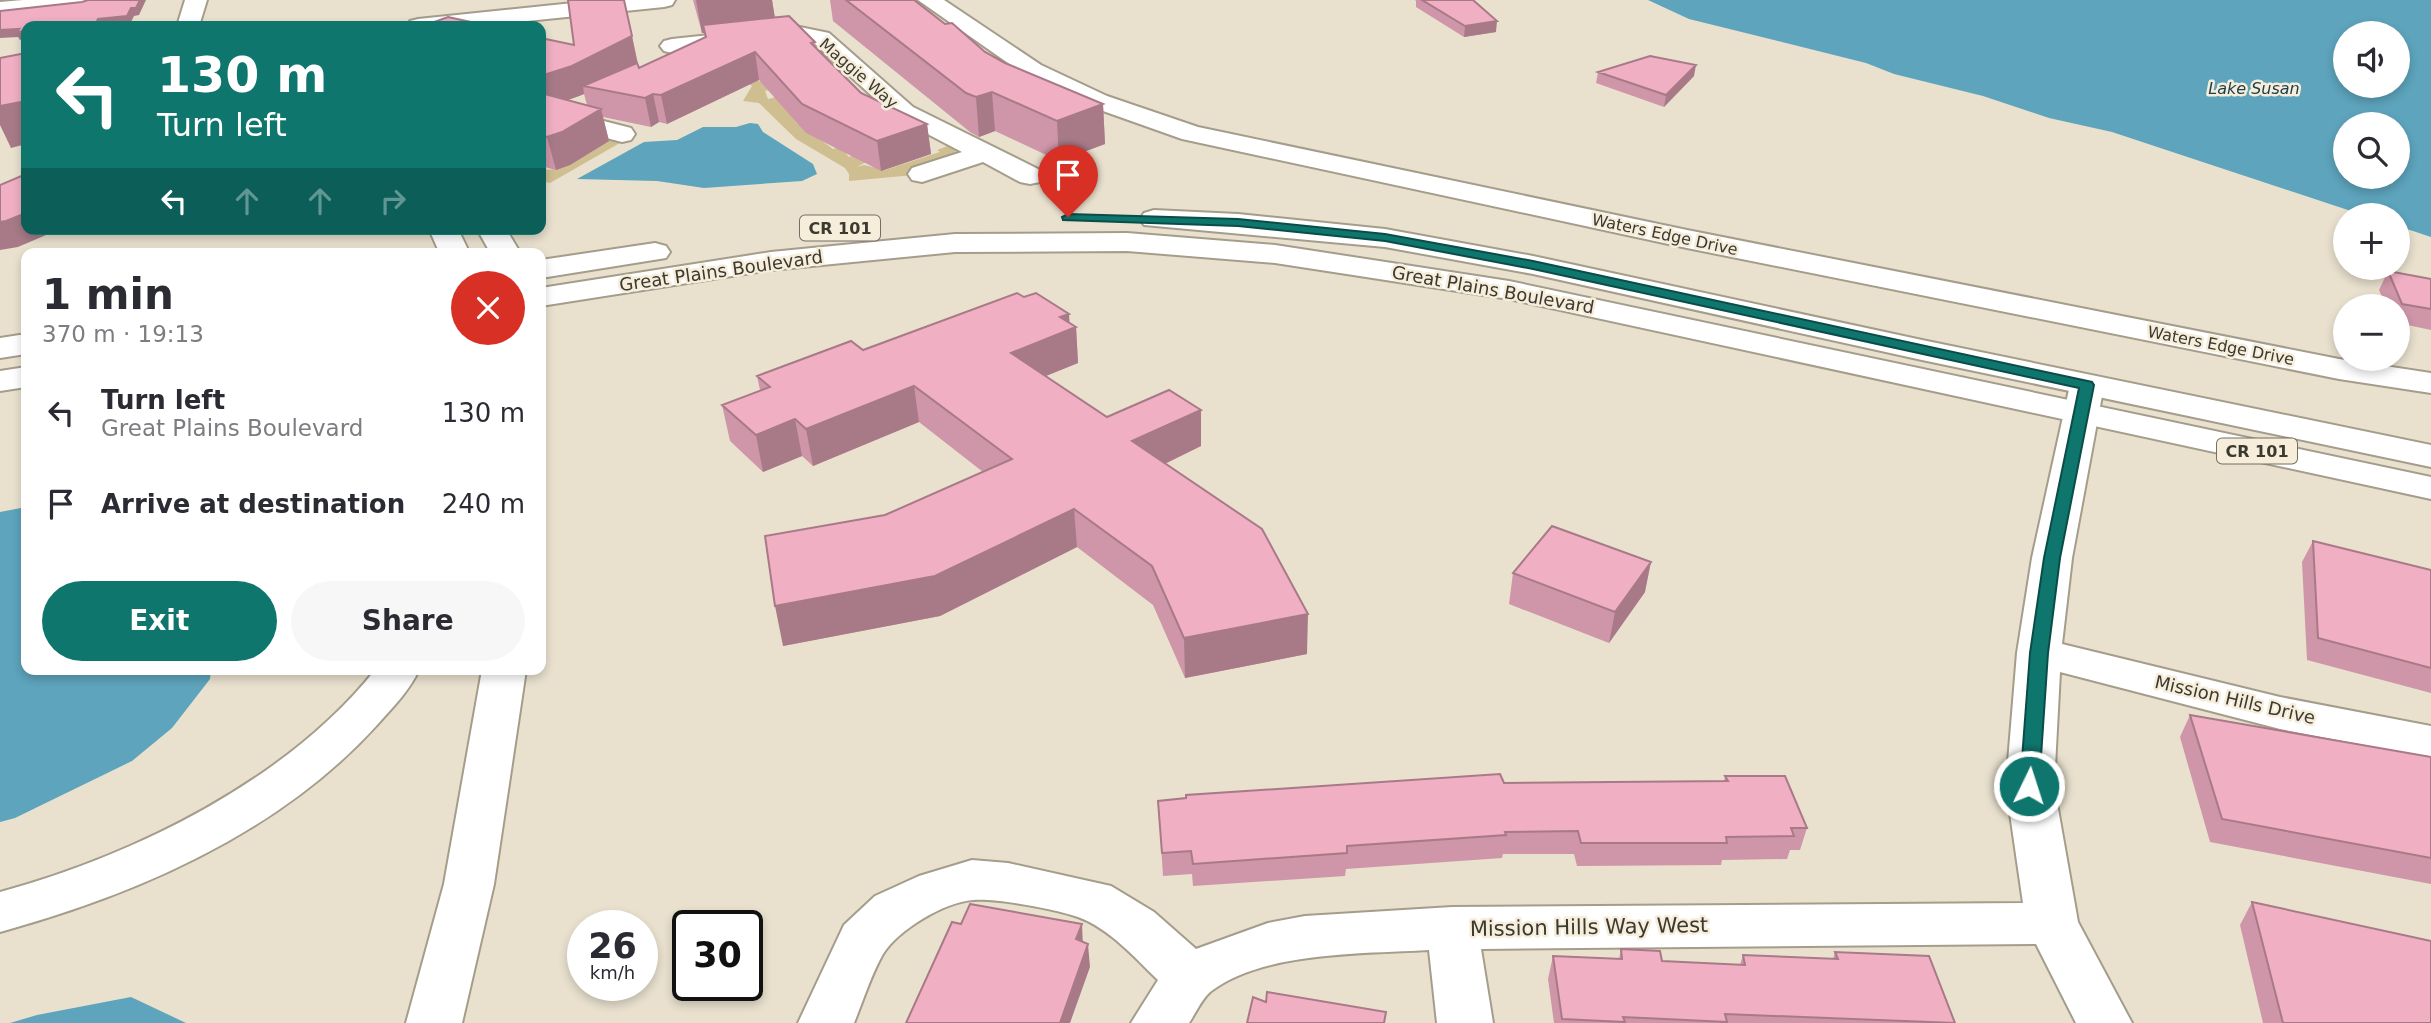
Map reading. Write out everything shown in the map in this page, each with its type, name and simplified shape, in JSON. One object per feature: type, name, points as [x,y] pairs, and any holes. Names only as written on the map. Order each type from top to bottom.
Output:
[{"type":"main road","points":[[0,9],[84,0]]},
{"type":"main road","points":[[190,21],[196,0]]},
{"type":"main road","points":[[465,21],[662,0]]},
{"type":"main road","name":"Maggie Way","points":[[662,0],[666,56],[795,33],[821,37],[904,112],[1030,176]]},
{"type":"main road","name":"Waters Edge Drive","points":[[929,0],[1033,70],[1098,101],[1191,133],[1700,242],[2339,369],[2431,383]]},
{"type":"main road","points":[[548,115],[589,101]]},
{"type":"main road","points":[[921,122],[949,113]]},
{"type":"main road","points":[[548,115],[622,134]]},
{"type":"main road","points":[[922,174],[984,153]]},
{"type":"main road","name":"Great Plains Boulevard","points":[[546,268],[790,232],[937,220],[1094,217],[1238,223],[1385,237],[1520,262],[2431,488]]},
{"type":"main road","name":"Great Plains Boulevard","points":[[546,296],[771,261],[929,246],[1127,242],[1275,254],[1509,290],[2084,400],[2431,456]]},
{"type":"main road","points":[[0,348],[21,345]]},
{"type":"main road","points":[[0,381],[21,378]]},
{"type":"main road","points":[[2084,400],[2052,558],[2039,653],[2029,786],[2052,923],[2104,1023]]},
{"type":"main road","name":"Mission Hills Drive","points":[[2039,653],[2280,713],[2431,742]]},
{"type":"main road","points":[[0,912],[102,880],[184,841],[259,797],[339,736],[394,675]]},
{"type":"main road","points":[[434,1023],[468,884],[503,675]]},
{"type":"main road","points":[[826,1023],[863,940],[894,910],[937,890],[972,880],[1008,883],[1093,900],[1136,927],[1190,977]]},
{"type":"main road","name":"Mission Hills Way West","points":[[1158,1023],[1190,977],[1224,960],[1268,944],[1306,937],[1452,928],[2052,923]]},
{"type":"main road","points":[[1452,928],[1465,1023]]},
{"type":"shaded area","points":[[839,65],[850,75],[766,89],[769,90],[765,91],[768,99],[777,97],[800,121],[796,122],[833,149],[840,147],[849,157],[855,155],[866,162],[857,167],[864,165],[885,170],[940,152],[937,150],[953,144],[956,150],[954,154],[914,175],[849,181],[845,168],[796,139],[759,103],[743,101],[752,86],[729,68],[761,82]]},
{"type":"shaded area","points":[[611,136],[632,136],[550,183],[546,182],[546,170],[569,164]]},
{"type":"water","name":"Lake Susan","points":[[1648,0],[2431,0],[2431,237],[2410,230],[2410,203],[2333,205],[2112,132],[2049,118],[1983,96],[1894,74],[1866,63],[1689,19]]},
{"type":"water","points":[[758,124],[763,132],[813,164],[817,174],[802,181],[704,188],[657,181],[577,179],[644,142],[677,140],[703,127],[736,127]]},
{"type":"water","points":[[21,508],[21,675],[210,675],[172,728],[132,761],[15,818],[0,822],[0,512]]},
{"type":"water","points":[[131,997],[186,1023],[10,1023],[37,1015]]},
{"type":"building","points":[[140,0],[127,16],[97,21],[21,21],[21,32],[16,32],[19,29],[0,30],[0,11],[82,2]]},
{"type":"building","points":[[568,0],[624,0],[632,36],[572,66],[546,74],[546,39],[574,45]]},
{"type":"building","points":[[846,0],[914,0],[945,24],[952,23],[985,52],[1103,104],[1057,121],[992,92],[976,97],[966,93]]},
{"type":"building","points":[[1422,0],[1473,0],[1497,21],[1465,26]]},
{"type":"building","points":[[789,16],[815,42],[811,43],[861,93],[927,124],[877,141],[802,104],[755,52],[661,95],[653,94],[645,98],[583,86],[637,63],[639,68],[706,37],[703,25]]},
{"type":"building","points":[[448,17],[466,21],[437,21]]},
{"type":"building","points":[[21,54],[21,102],[0,106],[0,58]]},
{"type":"building","points":[[1650,56],[1696,65],[1666,95],[1598,72]]},
{"type":"building","points":[[546,94],[601,109],[562,132],[547,137]]},
{"type":"building","points":[[21,176],[21,215],[0,222],[0,185]]},
{"type":"building","points":[[2410,275],[2431,279],[2431,309],[2410,305],[2410,294],[2398,294],[2392,280],[2410,280]]},
{"type":"building","points":[[1017,293],[1024,297],[1036,293],[1069,314],[1060,317],[1076,327],[1011,353],[1107,417],[1169,390],[1201,410],[1132,441],[1262,529],[1308,614],[1184,638],[1152,566],[1074,509],[935,576],[775,606],[765,536],[885,515],[1012,459],[914,386],[806,429],[795,419],[756,435],[722,405],[770,387],[757,376],[851,341],[863,350]]},
{"type":"building","points":[[1552,526],[1651,562],[1615,612],[1513,573]]},
{"type":"building","points":[[2313,541],[2431,570],[2431,668],[2318,638]]},
{"type":"building","points":[[2190,715],[2431,757],[2431,858],[2222,819]]},
{"type":"building","points":[[1500,774],[1504,783],[1728,781],[1725,776],[1785,776],[1807,828],[1791,828],[1794,836],[1726,837],[1727,843],[1581,843],[1578,831],[1505,832],[1506,835],[1347,846],[1347,853],[1193,864],[1191,851],[1162,853],[1158,801],[1186,798],[1186,795]]},
{"type":"building","points":[[2252,902],[2431,941],[2431,1023],[2283,1023]]},
{"type":"building","points":[[970,904],[1082,924],[1076,939],[1088,944],[1060,1023],[906,1023],[952,922],[961,924]]},
{"type":"building","points":[[1621,949],[1660,951],[1662,961],[1745,965],[1743,955],[1838,959],[1835,952],[1929,956],[1955,1023],[1725,1014],[1727,1022],[1623,1017],[1625,1022],[1562,1019],[1553,956],[1622,959]]},
{"type":"building","points":[[1267,992],[1386,1012],[1384,1023],[1247,1023],[1253,997],[1266,1002]]},
{"type":"route","points":[[1068,217],[1238,223],[1385,237],[1533,265],[2087,385],[2052,558],[2039,653],[2029,786]]}]
